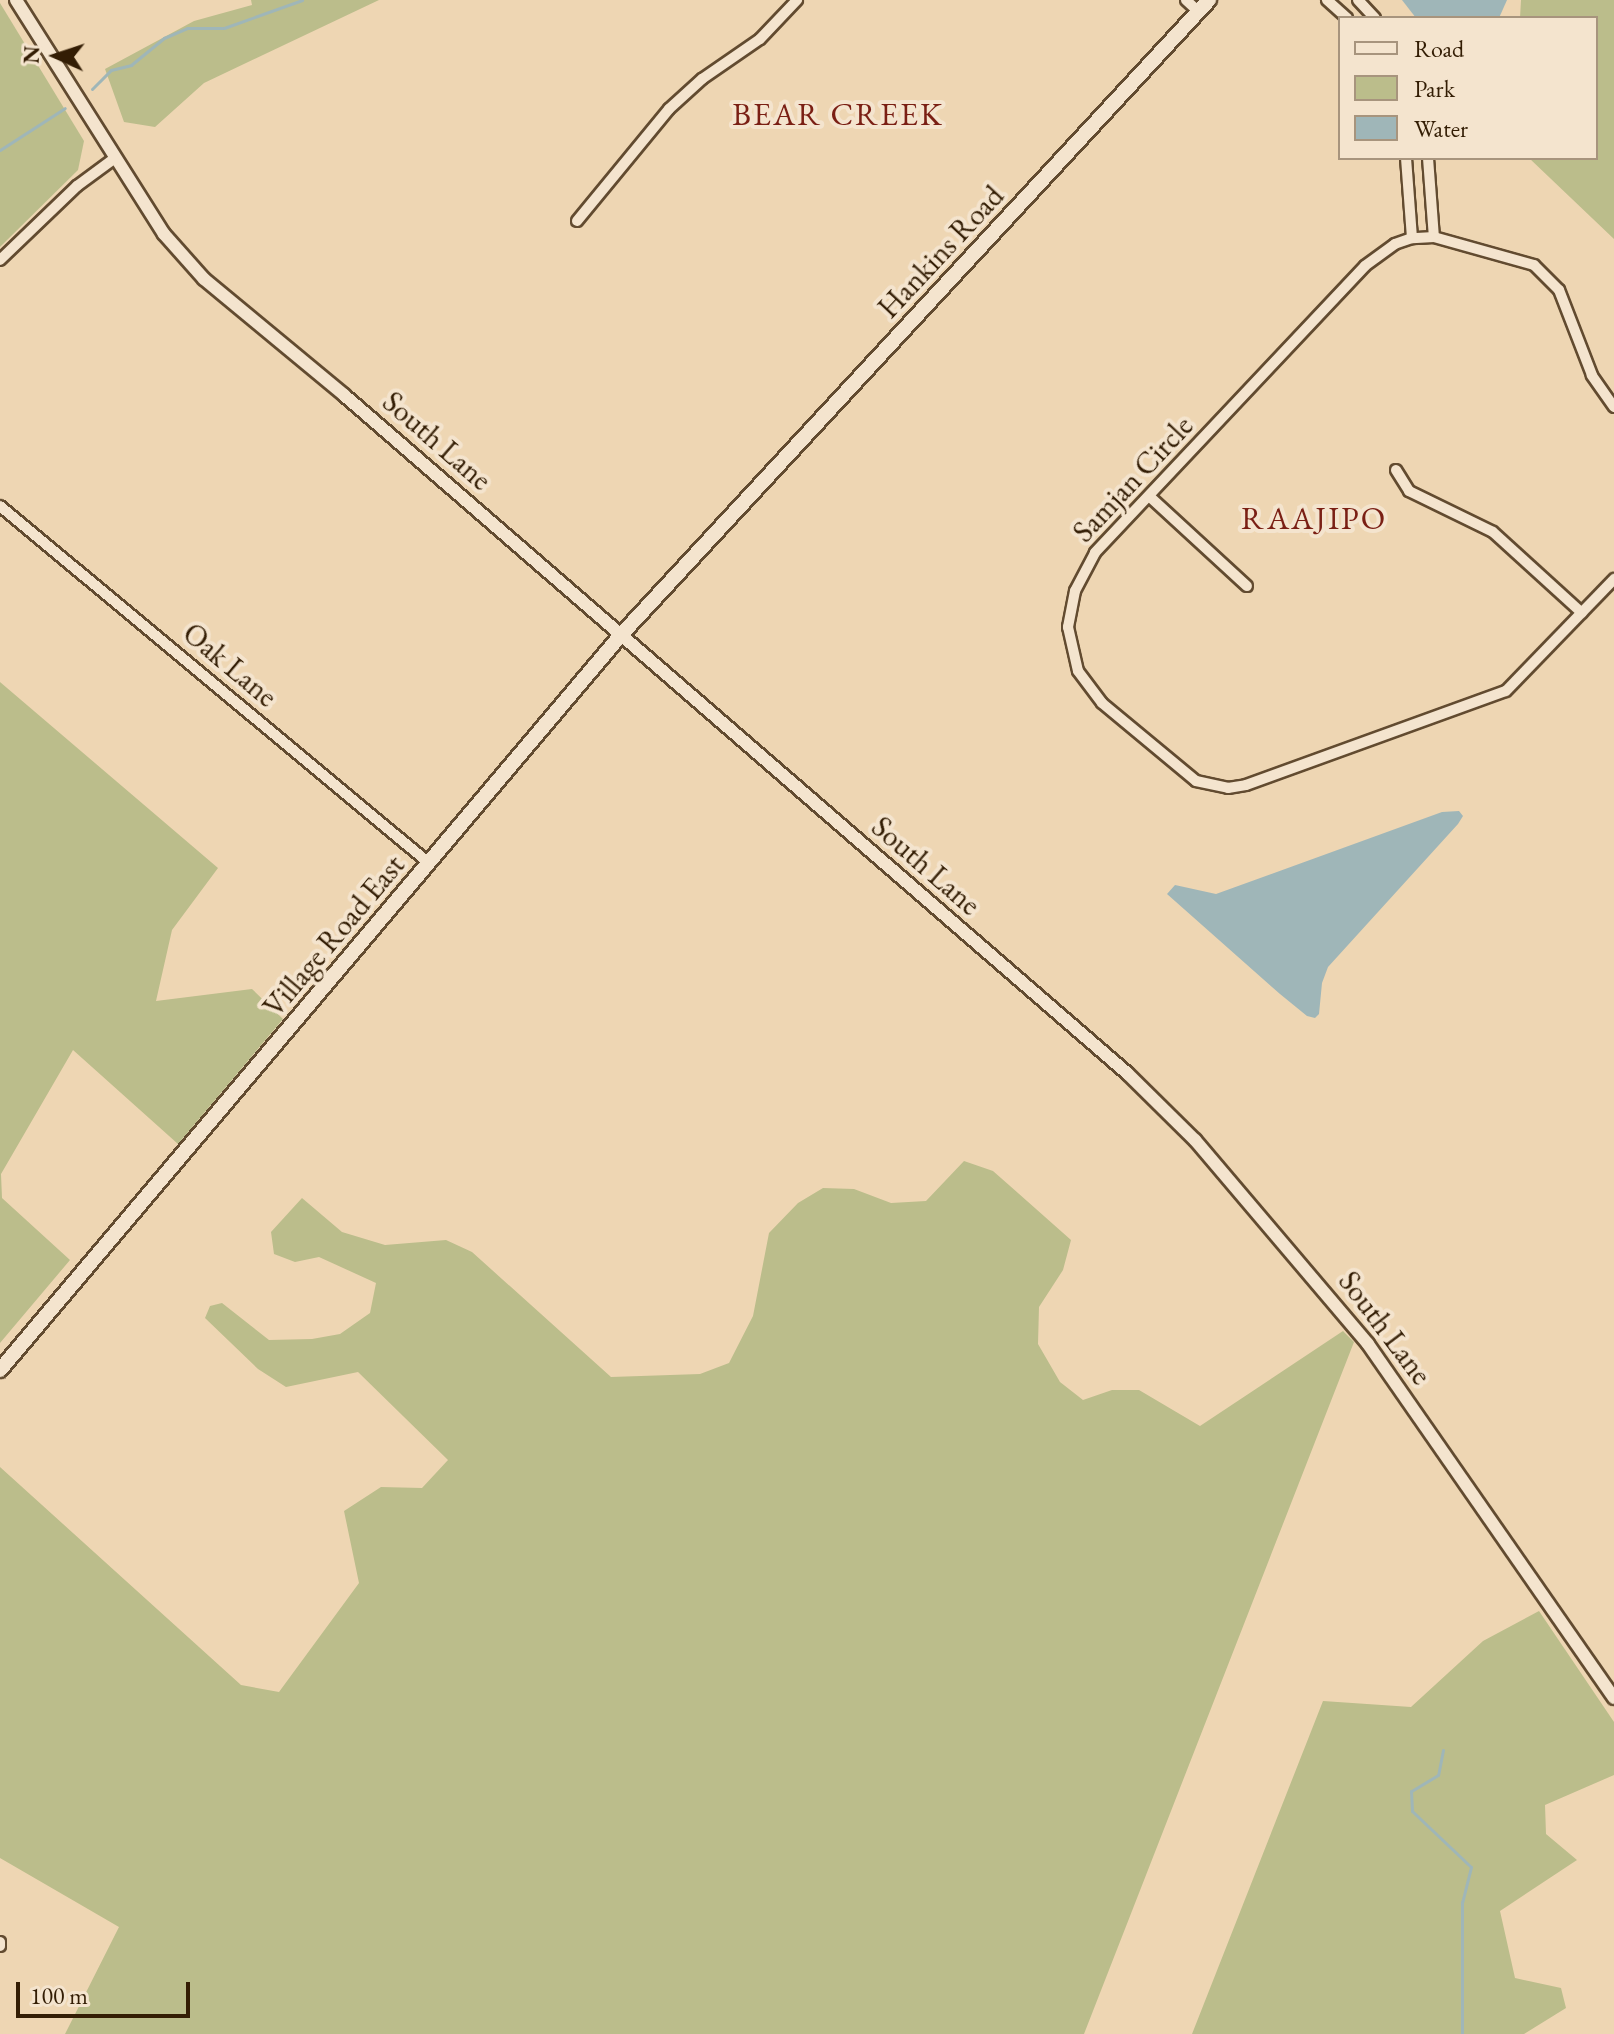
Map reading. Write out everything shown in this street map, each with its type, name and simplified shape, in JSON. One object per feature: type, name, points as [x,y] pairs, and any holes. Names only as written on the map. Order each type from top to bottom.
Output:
[{"type":"main road","name":"Hankins Road","points":[[710,538],[1204,6]]},
{"type":"main road","name":"Village Road East","points":[[0,1370],[620,636],[710,538]]},
{"type":"street","name":"South Lane","points":[[16,0],[164,234],[204,279],[344,395],[1128,1074],[1195,1140],[1368,1344],[1614,1698]]},
{"type":"street","points":[[577,221],[669,109],[702,79],[760,39],[797,0]]},
{"type":"street","points":[[1186,0],[1204,6]]},
{"type":"street","points":[[1358,0],[1373,16]]},
{"type":"street","points":[[1330,1],[1345,16]]},
{"type":"street","points":[[0,260],[86,178],[115,158]]},
{"type":"street","points":[[1406,160],[1412,238]]},
{"type":"street","points":[[1428,160],[1434,237]]},
{"type":"street","name":"Samjan Circle","points":[[1614,407],[1592,375],[1559,290],[1549,276],[1534,265],[1434,237],[1412,238],[1395,244],[1365,266],[1083,570],[1068,611],[1070,650],[1078,671],[1102,703],[1183,773],[1213,788],[1246,785],[1506,691],[1614,579]]},
{"type":"street","points":[[1396,470],[1409,491],[1493,532],[1582,613]]},
{"type":"street","points":[[1149,496],[1247,586]]},
{"type":"street","name":"Oak Lane","points":[[0,506],[429,863]]},
{"type":"green space","points":[[251,0],[379,0],[204,83],[155,127],[124,122],[105,69],[194,21],[252,5]]},
{"type":"green space","points":[[1521,0],[1614,0],[1614,239],[1531,160],[1598,160],[1598,16],[1520,16]]},
{"type":"green space","points":[[0,3],[84,141],[78,170],[0,247]]},
{"type":"green space","points":[[0,682],[218,868],[172,930],[156,1001],[252,989],[283,1019],[178,1144],[73,1050],[1,1174],[2,1198],[70,1260],[0,1343]]},
{"type":"green space","points":[[964,1161],[993,1171],[1071,1240],[1063,1270],[1039,1307],[1038,1344],[1060,1382],[1083,1400],[1112,1390],[1139,1390],[1200,1426],[1343,1331],[1354,1342],[1084,2034],[65,2034],[119,1927],[0,1858],[0,1467],[241,1685],[279,1692],[359,1583],[344,1511],[381,1487],[422,1488],[448,1460],[358,1372],[286,1387],[258,1369],[205,1318],[210,1306],[222,1303],[269,1340],[312,1339],[340,1334],[370,1313],[376,1283],[319,1257],[295,1262],[274,1254],[271,1232],[302,1198],[342,1232],[385,1245],[446,1240],[472,1252],[611,1377],[700,1374],[729,1363],[753,1316],[769,1233],[798,1203],[823,1188],[854,1189],[891,1203],[926,1201]]},
{"type":"green space","points":[[1539,1611],[1614,1722],[1614,1775],[1545,1805],[1546,1834],[1577,1860],[1500,1911],[1515,1978],[1561,1988],[1566,2008],[1524,2034],[1192,2034],[1323,1701],[1411,1707],[1483,1641]]},
{"type":"water","points":[[1402,0],[1507,0],[1500,16],[1414,16]]},
{"type":"water","points":[[1459,811],[1463,816],[1458,824],[1328,967],[1322,983],[1319,1014],[1315,1018],[1307,1016],[1280,994],[1167,894],[1175,885],[1216,894],[1442,812]]},
{"type":"waterway","points":[[92,89],[111,70],[131,65],[164,38],[187,28],[224,28],[302,0]]},
{"type":"waterway","points":[[0,150],[65,108]]},
{"type":"waterway","points":[[1443,1750],[1438,1775],[1411,1791],[1412,1811],[1471,1867],[1462,1902],[1462,2034]]},
{"type":"district","name":"BEAR CREEK","points":[[838,114]]},
{"type":"district","name":"RAAJIPO","points":[[1314,518]]}]
